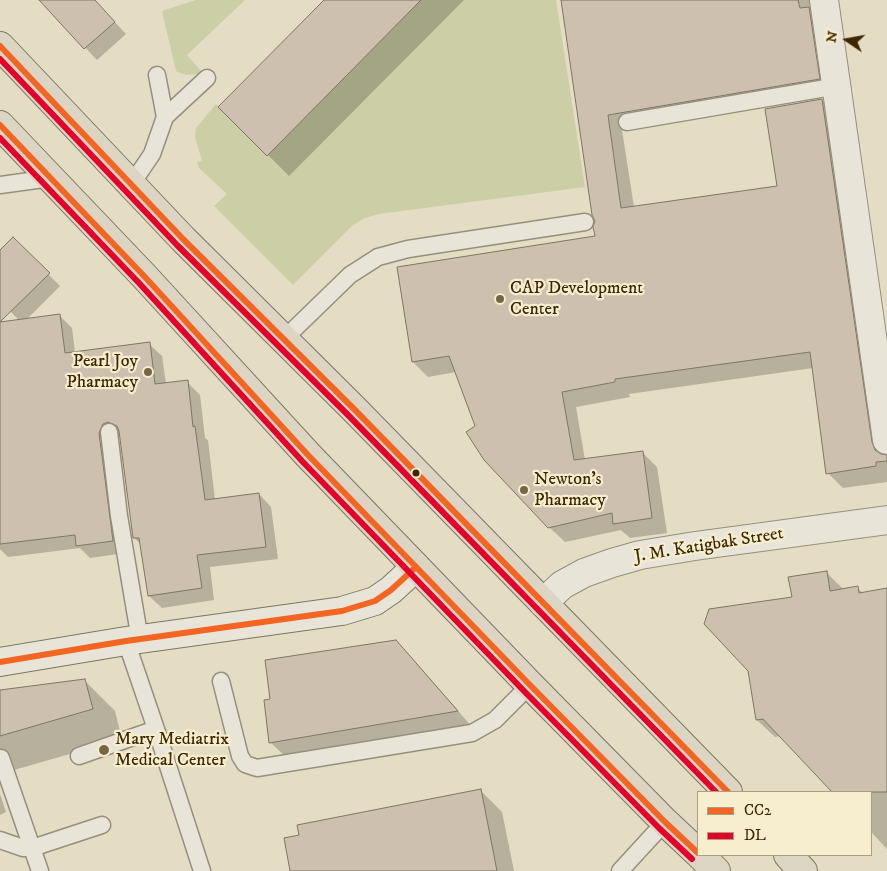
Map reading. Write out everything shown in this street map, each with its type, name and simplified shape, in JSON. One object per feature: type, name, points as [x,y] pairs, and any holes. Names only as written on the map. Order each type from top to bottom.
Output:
[{"type":"highway","points":[[0,46],[183,239],[284,338],[727,791]]},
{"type":"highway","points":[[0,125],[145,277],[308,455],[530,685],[665,822],[697,851]]},
{"type":"highway","points":[[702,856],[716,871]]},
{"type":"highway","points":[[789,856],[803,871]]},
{"type":"street","points":[[824,0],[838,86],[887,440]]},
{"type":"street","name":"J. M. Katigbak Street","points":[[543,604],[562,585],[584,573],[612,562],[640,555],[887,520]]},
{"type":"street","points":[[0,662],[349,610],[375,601],[391,590],[416,567]]},
{"type":"lane","points":[[157,75],[165,117]]},
{"type":"lane","points":[[131,185],[152,154],[165,117],[207,78]]},
{"type":"lane","points":[[627,122],[838,86]]},
{"type":"lane","points":[[0,185],[51,178]]},
{"type":"lane","points":[[284,338],[350,276],[378,258],[408,249],[585,222]]},
{"type":"lane","points":[[109,432],[133,641],[156,729],[202,871]]},
{"type":"lane","points":[[221,682],[240,756],[245,764],[257,768],[472,733],[495,720],[530,685]]},
{"type":"lane","points":[[79,756],[156,729]]},
{"type":"lane","points":[[1,758],[40,871]]},
{"type":"lane","points":[[620,871],[665,822]]},
{"type":"lane","points":[[0,840],[23,848],[32,848],[102,825]]},
{"type":"green space","points":[[196,0],[245,0],[187,55],[202,72],[186,75],[177,72],[175,67],[162,11]]},
{"type":"green space","points":[[421,0],[556,0],[585,187],[379,214],[365,218],[353,225],[293,285],[214,206],[227,194],[199,168],[197,162],[202,161],[195,137],[196,128],[216,104],[267,155]]},
{"type":"building","points":[[39,0],[95,0],[115,22],[84,49]]},
{"type":"building","points":[[324,0],[421,0],[267,156],[218,107]]},
{"type":"building","points":[[561,0],[798,0],[800,8],[809,7],[820,79],[608,115],[621,208],[777,186],[765,109],[822,99],[872,442],[875,450],[887,455],[887,461],[876,462],[876,466],[826,474],[810,352],[615,379],[615,382],[562,392],[574,460],[643,451],[652,518],[613,524],[612,513],[548,528],[484,460],[466,432],[475,426],[449,356],[412,362],[397,267],[595,236],[593,227],[595,221],[592,215]]},
{"type":"building","points":[[13,237],[50,273],[0,322],[0,250]]},
{"type":"building","points":[[60,314],[65,353],[150,342],[155,384],[188,380],[193,427],[195,426],[205,500],[259,493],[266,547],[197,555],[202,588],[148,596],[139,538],[133,538],[119,431],[117,426],[108,422],[103,424],[99,433],[113,541],[76,546],[75,535],[0,544],[0,322]]},
{"type":"building","points":[[827,571],[830,591],[858,586],[859,593],[887,588],[887,792],[831,791],[763,719],[756,720],[748,671],[704,624],[709,609],[792,597],[788,577]]},
{"type":"building","points":[[396,640],[458,711],[269,743],[264,700],[270,699],[265,660]]},
{"type":"building","points":[[85,679],[93,709],[0,736],[0,690]]},
{"type":"building","points":[[481,789],[497,871],[290,871],[284,838],[299,835],[297,825]]},
{"type":"transit line","name":"CC2","points":[[0,46],[183,239],[355,410],[727,791]]},
{"type":"transit line","name":"DL","points":[[0,59],[177,245],[349,416],[715,791]]},
{"type":"transit line","name":"CC2","points":[[0,125],[145,277],[308,455],[530,685],[697,852]]},
{"type":"transit line","name":"DL","points":[[0,138],[139,283],[302,461],[524,691],[692,859]]},
{"type":"transit line","name":"CC2","points":[[0,662],[126,641],[342,611],[375,601],[391,590],[416,567]]},
{"type":"place","name":"CAP Development Center","points":[[500,299]]},
{"type":"place","name":"Pearl Joy Pharmacy","points":[[148,372]]},
{"type":"place","name":"Newton's Pharmacy","points":[[524,490]]},
{"type":"place","name":"Mary Mediatrix Medical Center","points":[[104,750]]}]
